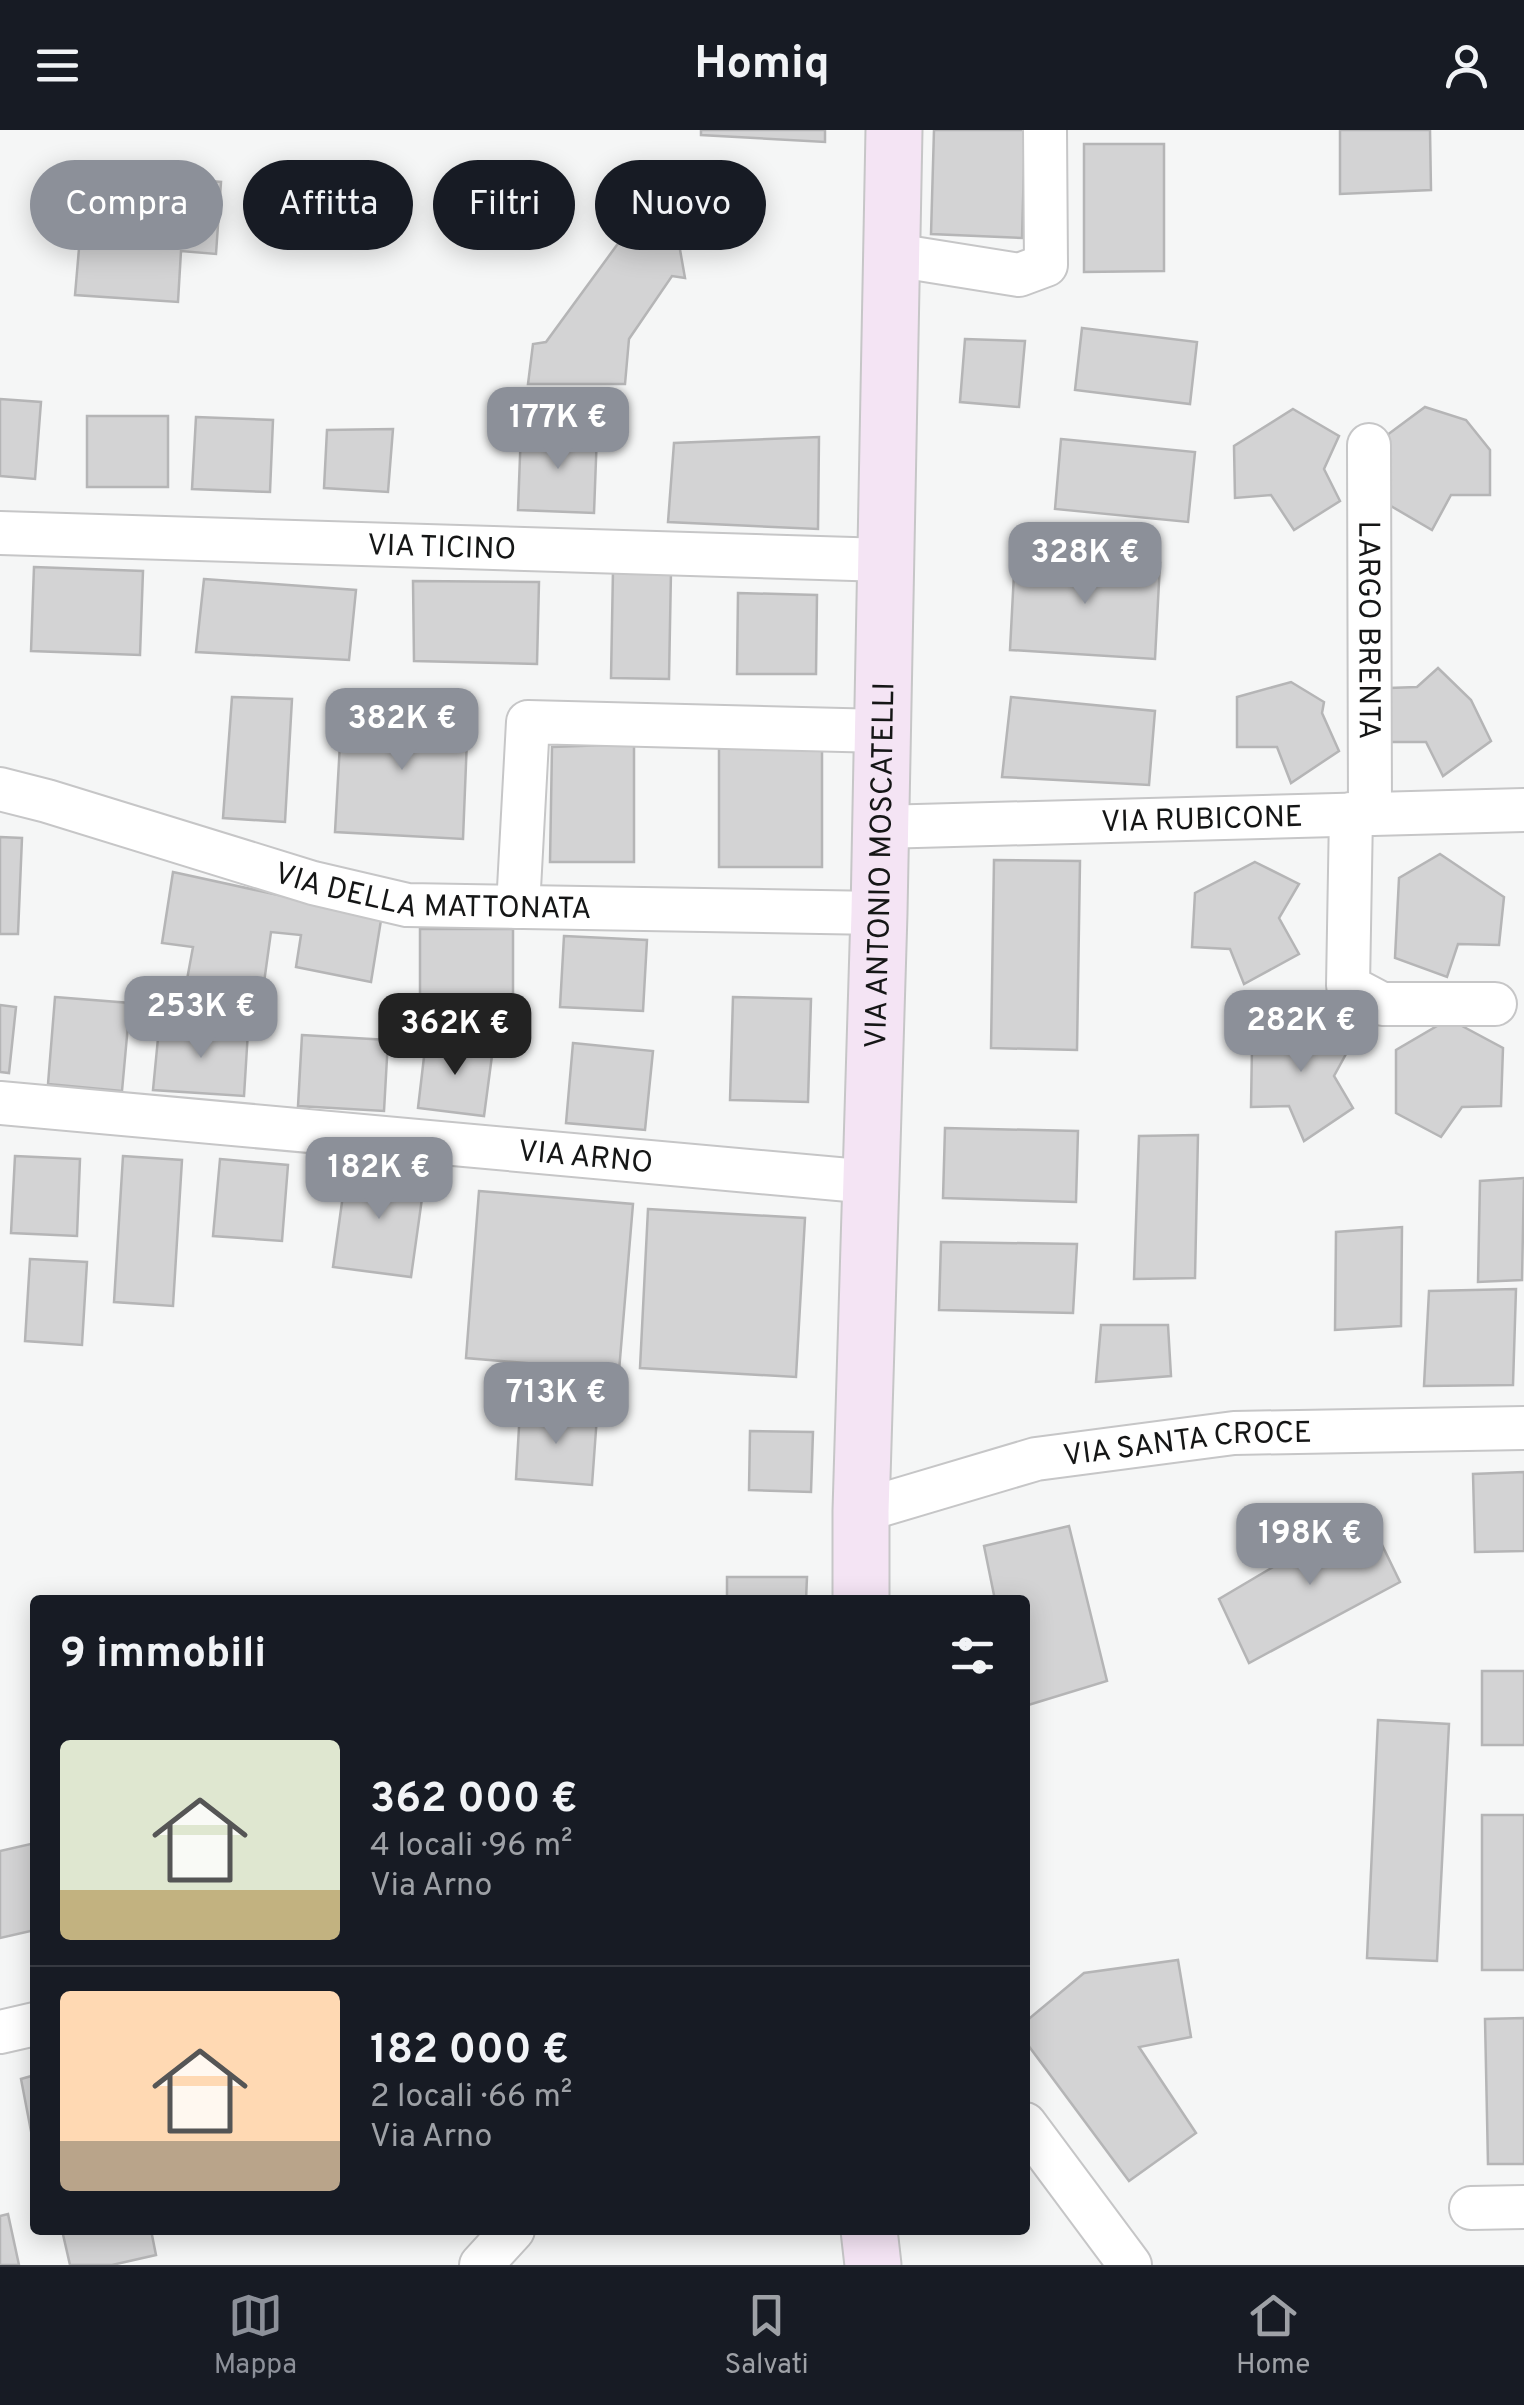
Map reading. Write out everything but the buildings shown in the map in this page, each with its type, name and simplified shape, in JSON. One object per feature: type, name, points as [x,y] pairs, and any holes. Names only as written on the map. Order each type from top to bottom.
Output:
[{"type":"street","name":"VIA ANTONIO MOSCATELLI","points":[[861,1595],[894,130]]},
{"type":"street","points":[[894,255],[1019,275],[1046,264],[1045,130]]},
{"type":"street","name":"LARGO BRENTA","points":[[1369,445],[1360,814],[1348,986],[1382,1004],[1495,1004]]},
{"type":"street","name":"VIA TICINO","points":[[0,533],[886,560]]},
{"type":"street","points":[[518,906],[528,722],[882,730]]},
{"type":"street","name":"VIA DELLA MATTONATA","points":[[0,790],[48,801],[313,883],[407,905],[879,913]]},
{"type":"street","name":"VIA RUBICONE","points":[[880,827],[1524,810]]},
{"type":"street","name":"VIA ARNO","points":[[0,1103],[871,1182]]},
{"type":"street","name":"VIA SANTA CROCE","points":[[861,1512],[1036,1458],[1234,1433],[1524,1428]]},
{"type":"street","points":[[0,2032],[30,2025]]},
{"type":"street","points":[[1030,2131],[1130,2265]]},
{"type":"street","points":[[1471,2208],[1524,2207]]},
{"type":"street","points":[[481,2265],[508,2235]]},
{"type":"street","points":[[870,2235],[873,2265]]}]
